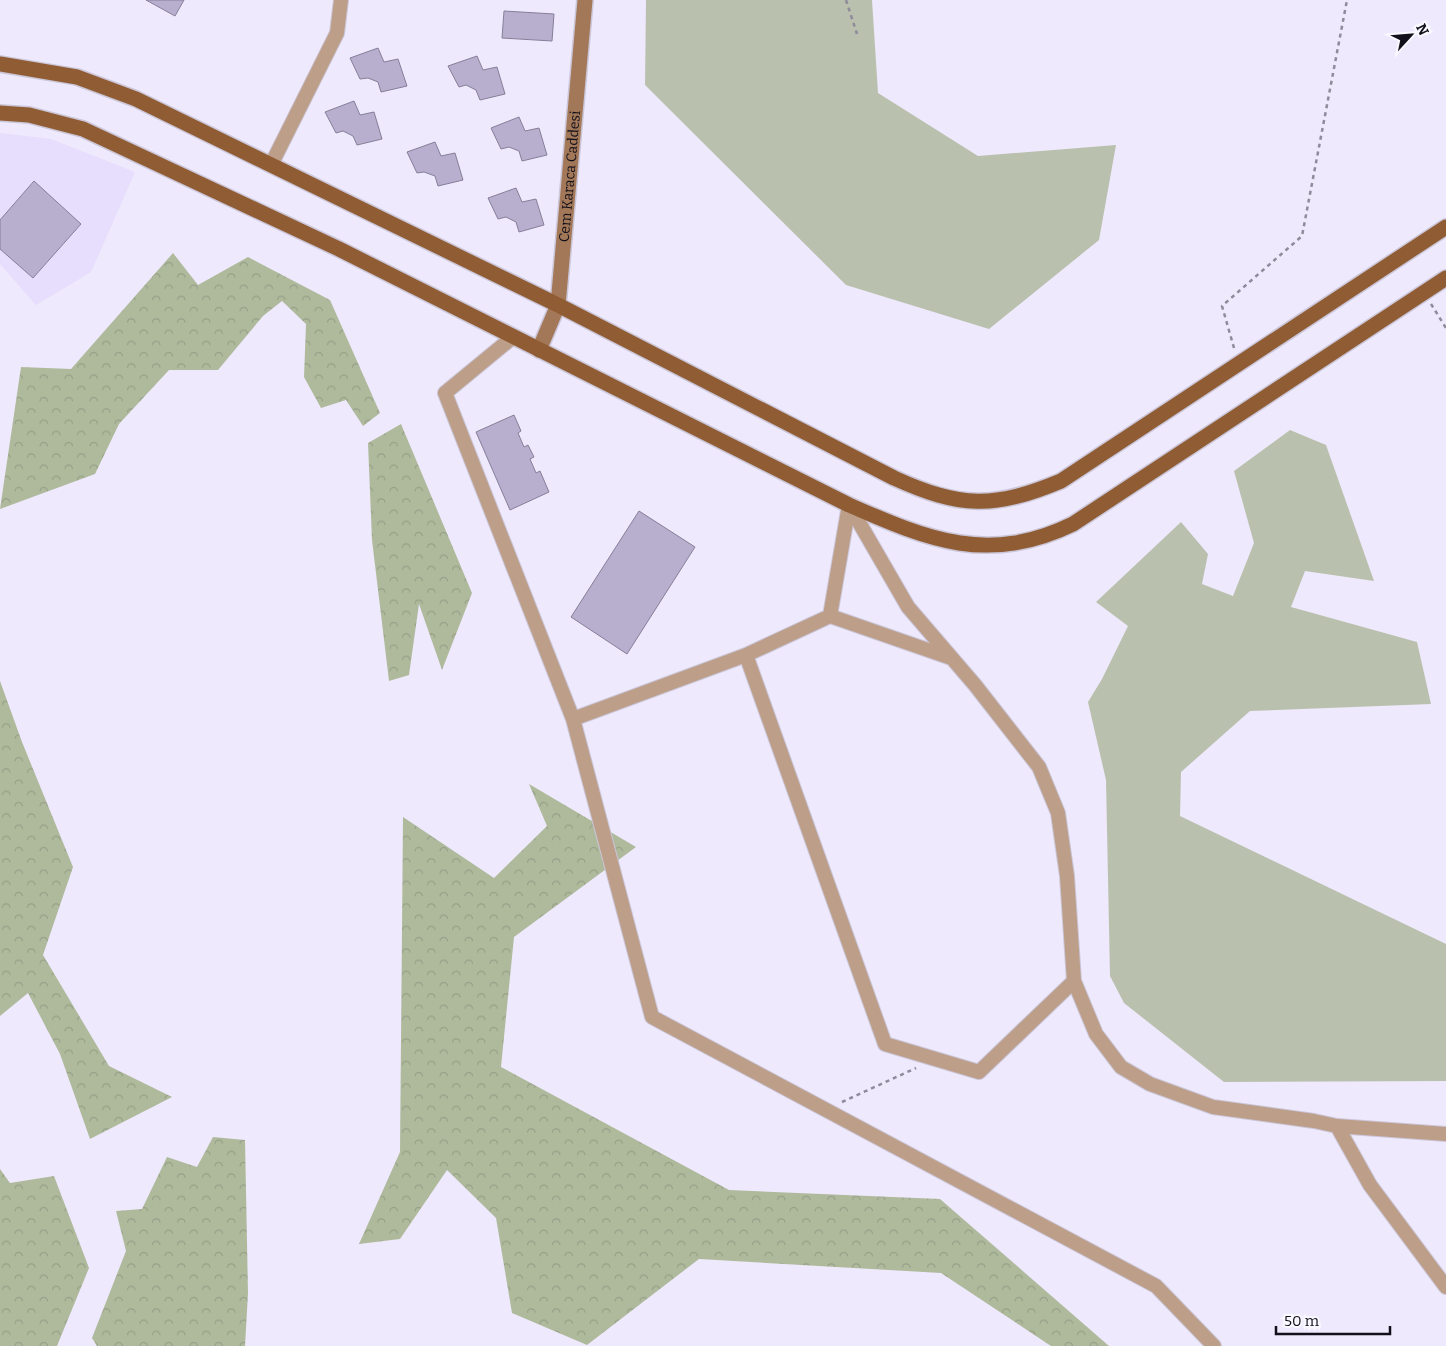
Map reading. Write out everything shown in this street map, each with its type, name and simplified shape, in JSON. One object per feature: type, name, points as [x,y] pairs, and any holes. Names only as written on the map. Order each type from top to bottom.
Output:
[{"type":"main road","points":[[0,64],[77,76],[136,99],[558,305],[894,478],[926,493],[959,502],[992,501],[1016,496],[1061,481],[1446,227]]},
{"type":"main road","points":[[0,113],[29,115],[83,129],[339,249],[849,504],[906,530],[966,545],[993,547],[1049,536],[1073,524],[1446,278]]},
{"type":"street","points":[[272,165],[337,33],[341,0]]},
{"type":"street","name":"Cem Karaca Caddesi","points":[[539,350],[558,305],[585,0]]},
{"type":"street","points":[[513,337],[445,393],[573,719],[652,1017],[1156,1286],[1214,1346]]},
{"type":"street","points":[[830,616],[849,504]]},
{"type":"street","points":[[849,504],[908,607],[952,658],[1038,767],[1058,813],[1067,876],[1074,981],[1096,1034],[1122,1067],[1150,1084],[1213,1108],[1314,1121],[1337,1126],[1446,1134]]},
{"type":"street","points":[[573,719],[746,656],[830,616],[952,658]]},
{"type":"street","points":[[746,656],[886,1044],[979,1072],[1074,981]]},
{"type":"street","points":[[1337,1126],[1370,1184],[1446,1287]]},
{"type":"path","points":[[846,0],[858,34]]},
{"type":"path","points":[[1239,364],[1222,306],[1302,236],[1347,0]]},
{"type":"path","points":[[1424,293],[1446,328]]},
{"type":"path","points":[[825,1110],[936,1060]]},
{"type":"shaded area","points":[[0,133],[51,139],[135,172],[91,272],[36,305],[0,264]]},
{"type":"green space","points":[[646,0],[872,0],[878,93],[978,156],[1116,145],[1099,240],[989,329],[846,285],[645,85]]},
{"type":"green space","points":[[173,253],[198,285],[248,257],[330,300],[380,413],[363,426],[346,400],[321,408],[304,377],[306,324],[282,301],[263,316],[218,370],[169,370],[119,424],[95,474],[0,509],[21,367],[71,369]]},
{"type":"green space","points":[[401,424],[472,593],[442,670],[419,604],[409,675],[389,681],[372,540],[368,443]]},
{"type":"green space","points":[[1290,430],[1326,445],[1374,581],[1305,571],[1291,607],[1417,642],[1431,704],[1250,711],[1181,772],[1180,816],[1446,944],[1446,1081],[1224,1082],[1124,1003],[1110,976],[1106,780],[1088,702],[1102,679],[1128,626],[1096,602],[1181,522],[1208,554],[1202,584],[1233,596],[1254,543],[1234,471]]},
{"type":"green space","points":[[0,681],[22,742],[73,867],[43,955],[109,1066],[172,1097],[90,1139],[60,1054],[28,993],[0,1016]]},
{"type":"green space","points":[[529,784],[636,847],[514,937],[501,1067],[729,1190],[940,1199],[1109,1346],[1051,1346],[941,1273],[699,1259],[587,1345],[512,1313],[496,1218],[447,1170],[400,1239],[359,1244],[400,1152],[403,817],[494,878],[547,826]]},
{"type":"green space","points":[[213,1137],[245,1140],[248,1293],[245,1346],[97,1346],[92,1338],[126,1251],[116,1211],[142,1209],[167,1157],[197,1167]]},
{"type":"green space","points":[[0,1169],[10,1183],[54,1176],[89,1268],[57,1346],[0,1346]]},
{"type":"building","points":[[146,0],[184,0],[175,16]]},
{"type":"building","points":[[504,11],[554,14],[552,41],[502,38]]},
{"type":"building","points":[[378,48],[384,62],[398,59],[407,86],[381,92],[378,82],[368,78],[360,79],[350,58]]},
{"type":"building","points":[[477,56],[483,70],[497,67],[505,94],[480,100],[476,90],[466,85],[459,87],[448,66]]},
{"type":"building","points":[[354,101],[360,115],[374,112],[382,139],[357,145],[353,136],[343,131],[336,133],[325,112]]},
{"type":"building","points":[[519,117],[525,131],[539,128],[547,155],[522,161],[519,151],[509,147],[501,149],[491,128]]},
{"type":"building","points":[[435,142],[441,156],[455,153],[463,180],[438,186],[435,176],[424,172],[417,173],[407,152]]},
{"type":"building","points":[[34,181],[81,224],[33,278],[0,249],[0,220]]},
{"type":"building","points":[[516,188],[522,202],[536,199],[544,225],[519,232],[516,222],[506,217],[498,219],[488,198]]},
{"type":"building","points":[[514,415],[521,431],[518,433],[524,447],[528,445],[534,457],[530,459],[536,473],[540,471],[549,492],[510,510],[476,432]]},
{"type":"building","points":[[639,511],[695,547],[627,654],[571,617]]}]
